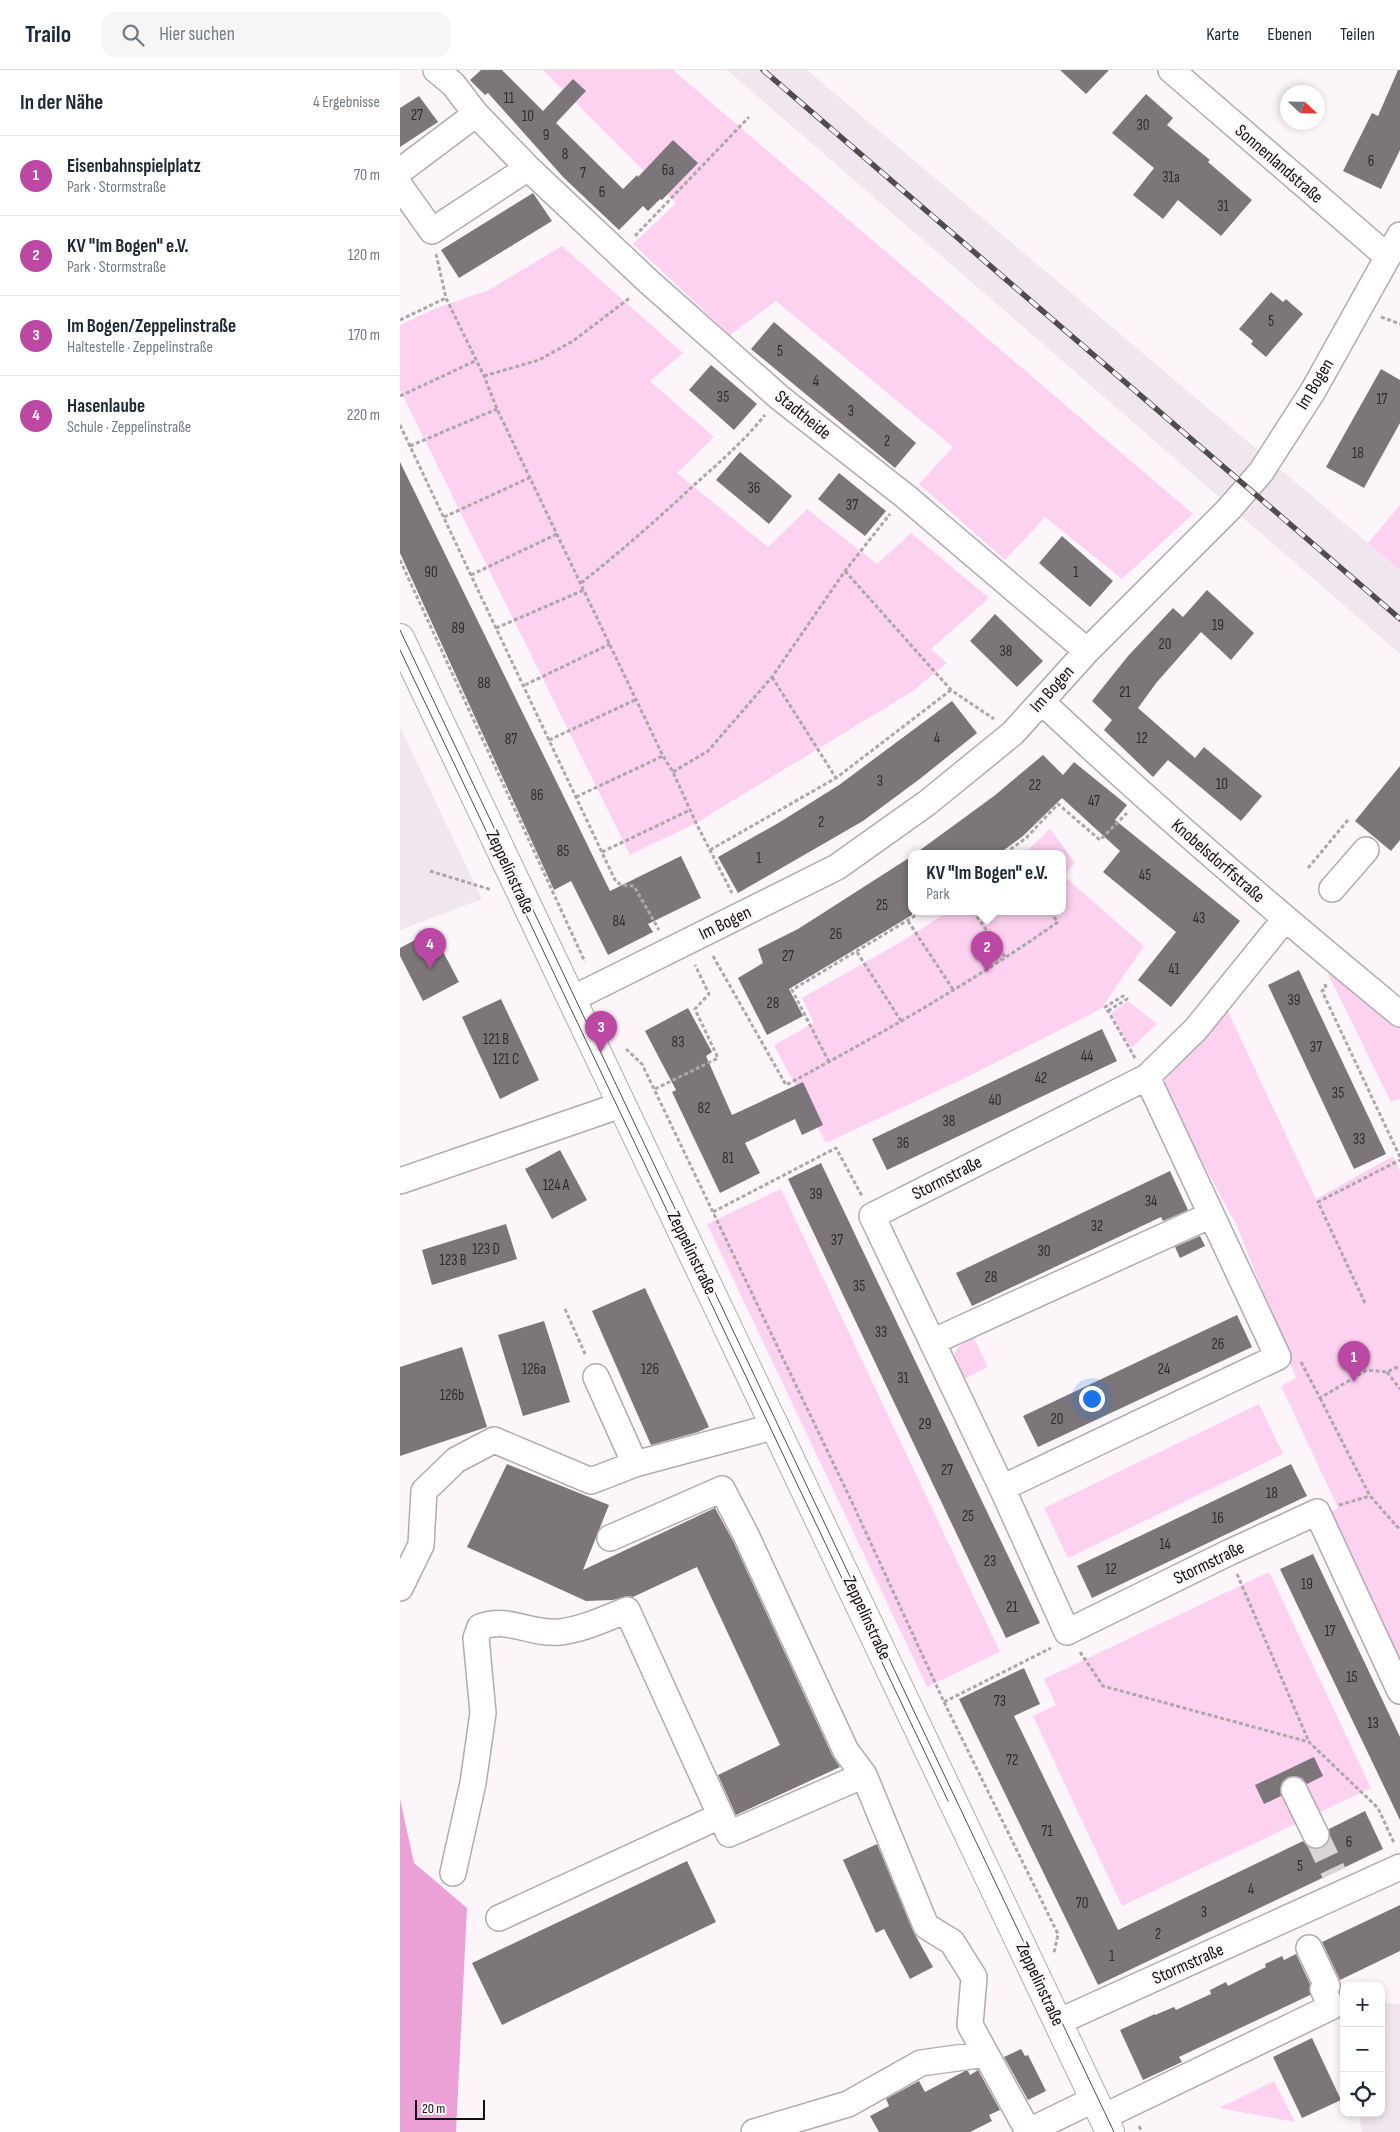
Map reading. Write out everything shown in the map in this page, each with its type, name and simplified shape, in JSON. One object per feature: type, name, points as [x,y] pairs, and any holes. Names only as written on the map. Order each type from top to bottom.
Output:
[{"type":"main road","name":"Zeppelinstraße","points":[[400,638],[1103,2116]]},
{"type":"street","name":"Stadtheide","points":[[436,70],[453,84],[476,114],[528,168],[649,282],[780,398],[905,496],[1087,651]]},
{"type":"street","name":"Sonnenlandstraße","points":[[1171,70],[1388,257]]},
{"type":"street","points":[[400,171],[476,114]]},
{"type":"street","points":[[400,186],[432,231],[528,168]]},
{"type":"street","name":"Im Bogen","points":[[572,999],[837,868],[927,803],[1013,732],[1087,651],[1221,518],[1261,472],[1313,391],[1400,235]]},
{"type":"street","name":"Knobelsdorffstraße","points":[[1042,702],[1144,796],[1285,919],[1400,1014]]},
{"type":"street","points":[[1332,889],[1366,850]]},
{"type":"street","name":"Stormstraße","points":[[872,1216],[1147,1077],[1196,1029],[1285,919]]},
{"type":"street","points":[[1002,1488],[1278,1357],[1147,1077]]},
{"type":"street","points":[[400,1181],[621,1105]]},
{"type":"street","points":[[932,1342],[1211,1215]]},
{"type":"street","points":[[872,1216],[1002,1488],[1066,1632]]},
{"type":"street","points":[[596,1376],[635,1464]]},
{"type":"street","points":[[400,1588],[421,1545],[424,1490],[456,1460],[494,1440],[591,1481],[635,1464],[776,1426]]},
{"type":"street","points":[[610,1538],[722,1490],[746,1535],[846,1751],[864,1775],[926,1926],[952,1942],[974,1976],[970,2024],[1027,2132],[1103,2116],[1330,2007],[1325,1987],[1291,1918]]},
{"type":"street","points":[[1317,1512],[1400,1691]]},
{"type":"street","name":"Stormstraße","points":[[1066,1632],[1317,1512]]},
{"type":"street","points":[[452,1873],[473,1783],[483,1713],[476,1638],[480,1627],[492,1622],[506,1622],[530,1630],[559,1632],[596,1623],[626,1610],[729,1834],[864,1775]]},
{"type":"street","points":[[1294,1790],[1316,1835]]},
{"type":"street","points":[[499,1918],[720,1816]]},
{"type":"street","name":"Stormstraße","points":[[1058,2022],[1291,1918],[1339,1883],[1398,1858]]},
{"type":"street","points":[[754,2132],[848,2104],[921,2063],[986,2054]]},
{"type":"path","points":[[618,254],[749,118]]},
{"type":"path","points":[[432,231],[446,298],[475,361],[484,376],[529,478],[663,756],[673,772],[690,810],[743,914]]},
{"type":"path","points":[[484,376],[538,360],[573,340],[649,282]]},
{"type":"path","points":[[400,320],[446,298]]},
{"type":"path","points":[[400,396],[475,361]]},
{"type":"path","points":[[581,583],[633,541],[720,462],[780,398]]},
{"type":"path","points":[[410,446],[497,409]]},
{"type":"path","points":[[400,425],[525,685],[616,882],[622,885],[634,886],[671,950]]},
{"type":"path","points":[[444,517],[529,478]]},
{"type":"path","points":[[673,772],[708,751],[772,677],[845,571],[905,496]]},
{"type":"path","points":[[471,575],[557,534]]},
{"type":"path","points":[[400,560],[596,987]]},
{"type":"path","points":[[845,571],[952,690],[1013,732]]},
{"type":"path","points":[[496,628],[584,590]]},
{"type":"path","points":[[525,685],[610,644]]},
{"type":"path","points":[[772,677],[836,778]]},
{"type":"path","points":[[710,850],[836,778],[952,690]]},
{"type":"path","points":[[549,740],[637,699]]},
{"type":"path","points":[[576,797],[663,756]]},
{"type":"path","points":[[1009,850],[1026,838],[1058,804],[1100,840],[1144,796]]},
{"type":"path","points":[[602,852],[690,810]]},
{"type":"path","points":[[1308,868],[1348,820]]},
{"type":"path","points":[[430,872],[524,900]]},
{"type":"path","points":[[829,1062],[792,990],[918,915]]},
{"type":"path","points":[[976,915],[1006,958]]},
{"type":"path","points":[[701,935],[786,1085],[901,1022],[1006,958],[1058,922],[1052,915]]},
{"type":"path","points":[[908,922],[954,991]]},
{"type":"path","points":[[857,952],[901,1022]]},
{"type":"path","points":[[655,1089],[718,1058],[694,1009],[709,994],[695,966]]},
{"type":"path","points":[[1324,979],[1326,988],[1322,991],[1400,1159],[1318,1202],[1365,1303]]},
{"type":"path","points":[[1108,1011],[1127,999],[1124,996],[1105,1007],[1147,1077]]},
{"type":"path","points":[[622,1042],[626,1050],[642,1064],[655,1089],[850,1498],[944,1702],[1058,1934]]},
{"type":"path","points":[[713,1212],[836,1148],[872,1216]]},
{"type":"path","points":[[565,1309],[596,1376]]},
{"type":"path","points":[[1278,1357],[1295,1348],[1370,1496],[1400,1530]]},
{"type":"path","points":[[1320,1398],[1367,1370],[1387,1372],[1400,1366]]},
{"type":"path","points":[[1387,1372],[1400,1389]]},
{"type":"path","points":[[1317,1512],[1370,1496]]},
{"type":"path","points":[[1228,1553],[1309,1742],[1378,1808],[1398,1858]]},
{"type":"path","points":[[944,1702],[1056,1645],[1066,1632],[1103,1686],[1309,1742]]},
{"type":"shaded area","points":[[543,70],[673,70],[1193,514],[1122,579],[1045,517],[1005,560],[919,484],[953,447],[776,301],[730,335],[633,244],[676,203]]},
{"type":"shaded area","points":[[727,70],[807,70],[1400,570],[1400,654]]},
{"type":"shaded area","points":[[562,246],[683,353],[650,381],[714,437],[677,473],[768,547],[807,509],[877,564],[911,533],[989,598],[931,649],[947,663],[913,691],[696,823],[630,855],[400,390],[400,325],[434,309],[489,290]]},
{"type":"shaded area","points":[[1400,505],[1400,570],[1368,543]]},
{"type":"shaded area","points":[[400,727],[482,899],[400,930]]},
{"type":"shaded area","points":[[1050,829],[1065,850],[1028,850]]},
{"type":"shaded area","points":[[1066,851],[1075,863],[1066,874]]},
{"type":"shaded area","points":[[1066,878],[1144,946],[1101,1009],[965,1078],[826,1143],[774,1045],[814,1023],[802,998],[901,942],[943,915],[1066,915]]},
{"type":"shaded area","points":[[1328,974],[1345,980],[1400,1027],[1400,1098],[1391,1102]]},
{"type":"shaded area","points":[[1128,1001],[1157,1024],[1131,1048],[1111,1013]]},
{"type":"shaded area","points":[[1224,1003],[1316,1199],[1393,1156],[1400,1171],[1400,1680],[1329,1513],[1338,1508],[1281,1386],[1296,1378],[1238,1228],[1161,1085]]},
{"type":"shaded area","points":[[781,1189],[1000,1652],[927,1687],[707,1224]]},
{"type":"shaded area","points":[[973,1336],[988,1367],[962,1380],[956,1366],[955,1355],[960,1345]]},
{"type":"shaded area","points":[[1259,1404],[1283,1454],[1068,1558],[1044,1508]]},
{"type":"shaded area","points":[[1269,1572],[1371,1788],[1122,1906],[1033,1716],[1056,1705],[1044,1679]]},
{"type":"shaded area","points":[[400,1799],[414,1863],[467,1908],[456,2132],[400,2132]]},
{"type":"shaded area","points":[[1385,2003],[1400,2004],[1400,2132],[1362,2132],[1359,2117],[1385,2117]]},
{"type":"shaded area","points":[[1274,2081],[1295,2122],[1219,2108]]},
{"type":"building","points":[[481,70],[502,70],[543,111],[573,79],[586,91],[556,123],[623,189],[637,175],[638,177],[673,140],[698,163],[662,200],[660,199],[648,211],[643,206],[619,230],[564,178],[488,93],[485,95],[470,80]]},
{"type":"building","points":[[1060,70],[1109,70],[1086,94]]},
{"type":"building","points":[[1398,70],[1400,70],[1400,150],[1381,189],[1343,171],[1372,113],[1378,116]]},
{"type":"building","points":[[1146,94],[1173,118],[1167,125],[1210,160],[1208,162],[1252,200],[1221,236],[1178,200],[1163,219],[1133,195],[1154,168],[1112,133]]},
{"type":"building","points":[[419,96],[438,122],[400,147],[400,108]]},
{"type":"building","points":[[533,193],[552,221],[459,278],[441,250]]},
{"type":"building","points":[[1271,292],[1283,302],[1286,299],[1303,314],[1266,357],[1251,344],[1253,341],[1239,329]]},
{"type":"building","points":[[774,322],[916,443],[895,468],[751,349]]},
{"type":"building","points":[[711,365],[757,404],[734,430],[689,390]]},
{"type":"building","points":[[1381,369],[1400,380],[1400,423],[1364,488],[1326,467]]},
{"type":"building","points":[[740,452],[792,496],[769,524],[716,480]]},
{"type":"building","points":[[400,462],[610,891],[681,856],[701,898],[648,924],[653,932],[608,955],[571,881],[554,890],[400,553]]},
{"type":"building","points":[[839,473],[886,511],[865,536],[818,499]]},
{"type":"building","points":[[1062,536],[1113,581],[1090,607],[1039,563]]},
{"type":"building","points":[[1207,590],[1254,633],[1231,660],[1201,632],[1157,682],[1138,708],[1195,758],[1204,747],[1262,796],[1241,821],[1168,760],[1153,777],[1104,730],[1112,720],[1092,701],[1128,656],[1173,608],[1183,617]]},
{"type":"building","points":[[995,614],[1043,661],[1017,687],[970,641]]},
{"type":"building","points":[[952,701],[977,733],[863,821],[738,893],[718,857],[780,822],[839,785]]},
{"type":"building","points":[[1043,755],[1063,775],[1074,762],[1127,805],[1115,820],[1240,921],[1171,1007],[1138,980],[1176,932],[1103,872],[1120,851],[1062,798],[1023,836],[1004,850],[920,850],[994,796]]},
{"type":"building","points":[[1400,766],[1400,840],[1391,851],[1355,821]]},
{"type":"building","points":[[908,859],[908,915],[912,915],[789,989],[803,1016],[767,1035],[738,978],[763,963],[758,949],[798,929]]},
{"type":"building","points":[[432,931],[459,982],[423,1001],[400,956],[400,948]]},
{"type":"building","points":[[1299,970],[1386,1154],[1354,1169],[1268,985]]},
{"type":"building","points":[[501,999],[539,1080],[500,1099],[462,1017]]},
{"type":"building","points":[[688,1008],[712,1052],[706,1056],[732,1115],[803,1082],[823,1125],[802,1135],[795,1119],[745,1143],[760,1173],[720,1193],[672,1092],[676,1090],[645,1031]]},
{"type":"building","points":[[1102,1029],[1117,1061],[887,1170],[872,1139]]},
{"type":"building","points":[[560,1150],[587,1200],[552,1219],[525,1169]]},
{"type":"building","points":[[821,1163],[1040,1623],[1006,1638],[788,1179]]},
{"type":"building","points":[[1170,1171],[1188,1210],[1163,1221],[1161,1217],[972,1306],[956,1273]]},
{"type":"building","points":[[506,1224],[517,1259],[432,1285],[422,1250]]},
{"type":"building","points":[[1200,1236],[1205,1246],[1180,1258],[1175,1247]]},
{"type":"building","points":[[645,1288],[709,1427],[698,1432],[651,1445],[592,1311]]},
{"type":"building","points":[[1237,1315],[1252,1347],[1038,1447],[1023,1416]]},
{"type":"building","points":[[544,1321],[570,1402],[523,1416],[498,1335]]},
{"type":"building","points":[[462,1347],[487,1427],[400,1456],[400,1367]]},
{"type":"building","points":[[507,1464],[609,1505],[583,1570],[715,1508],[733,1541],[833,1757],[840,1767],[736,1815],[718,1775],[780,1745],[697,1567],[633,1597],[586,1601],[467,1547]]},
{"type":"building","points":[[1291,1464],[1307,1496],[1092,1598],[1077,1566]]},
{"type":"building","points":[[1313,1554],[1400,1737],[1400,1820],[1280,1569]]},
{"type":"building","points":[[1024,1668],[1040,1704],[1014,1716],[1118,1930],[1303,1841],[1308,1847],[1322,1848],[1328,1843],[1329,1829],[1365,1811],[1383,1849],[1098,1985],[959,1699]]},
{"type":"building","points":[[1314,1757],[1323,1776],[1307,1784],[1302,1778],[1288,1777],[1282,1782],[1281,1796],[1264,1804],[1255,1785]]},
{"type":"building","points":[[877,1844],[913,1931],[933,1967],[910,1979],[884,1929],[876,1933],[843,1860]]},
{"type":"building","points":[[687,1861],[716,1922],[502,2025],[472,1963]]},
{"type":"building","points":[[1400,1905],[1400,1951],[1340,1980],[1322,1942]]},
{"type":"building","points":[[1296,1954],[1310,1984],[1310,1995],[1179,2057],[1182,2062],[1143,2080],[1120,2030],[1174,2007],[1176,2010],[1211,1994],[1210,1990],[1226,1982],[1228,1986],[1266,1967],[1265,1964],[1282,1956],[1284,1960]]},
{"type":"building","points":[[1312,2038],[1340,2100],[1302,2118],[1273,2057]]},
{"type":"building","points":[[1021,2049],[1025,2056],[1028,2055],[1046,2091],[1028,2100],[1004,2057]]},
{"type":"building","points":[[978,2070],[1000,2110],[989,2115],[992,2121],[970,2132],[879,2132],[870,2116],[889,2106],[886,2099],[919,2081],[925,2092],[965,2071],[968,2071],[970,2075]]},
{"type":"tunnel","points":[[1316,1835],[1334,1873]]},
{"type":"tram line","points":[[400,630],[1114,2132]]},
{"type":"tram line","points":[[400,650],[948,1801]]},
{"type":"railway","points":[[763,70],[1400,619]]},
{"type":"place","name":"Hasenlaube","points":[[430,969]]},
{"type":"place","name":"KV \"Im Bogen\" e.V.","points":[[987,972]]},
{"type":"place","name":"Im Bogen/Zeppelinstraße","points":[[601,1052]]},
{"type":"place","name":"Eisenbahnspielplatz","points":[[1354,1382]]}]
